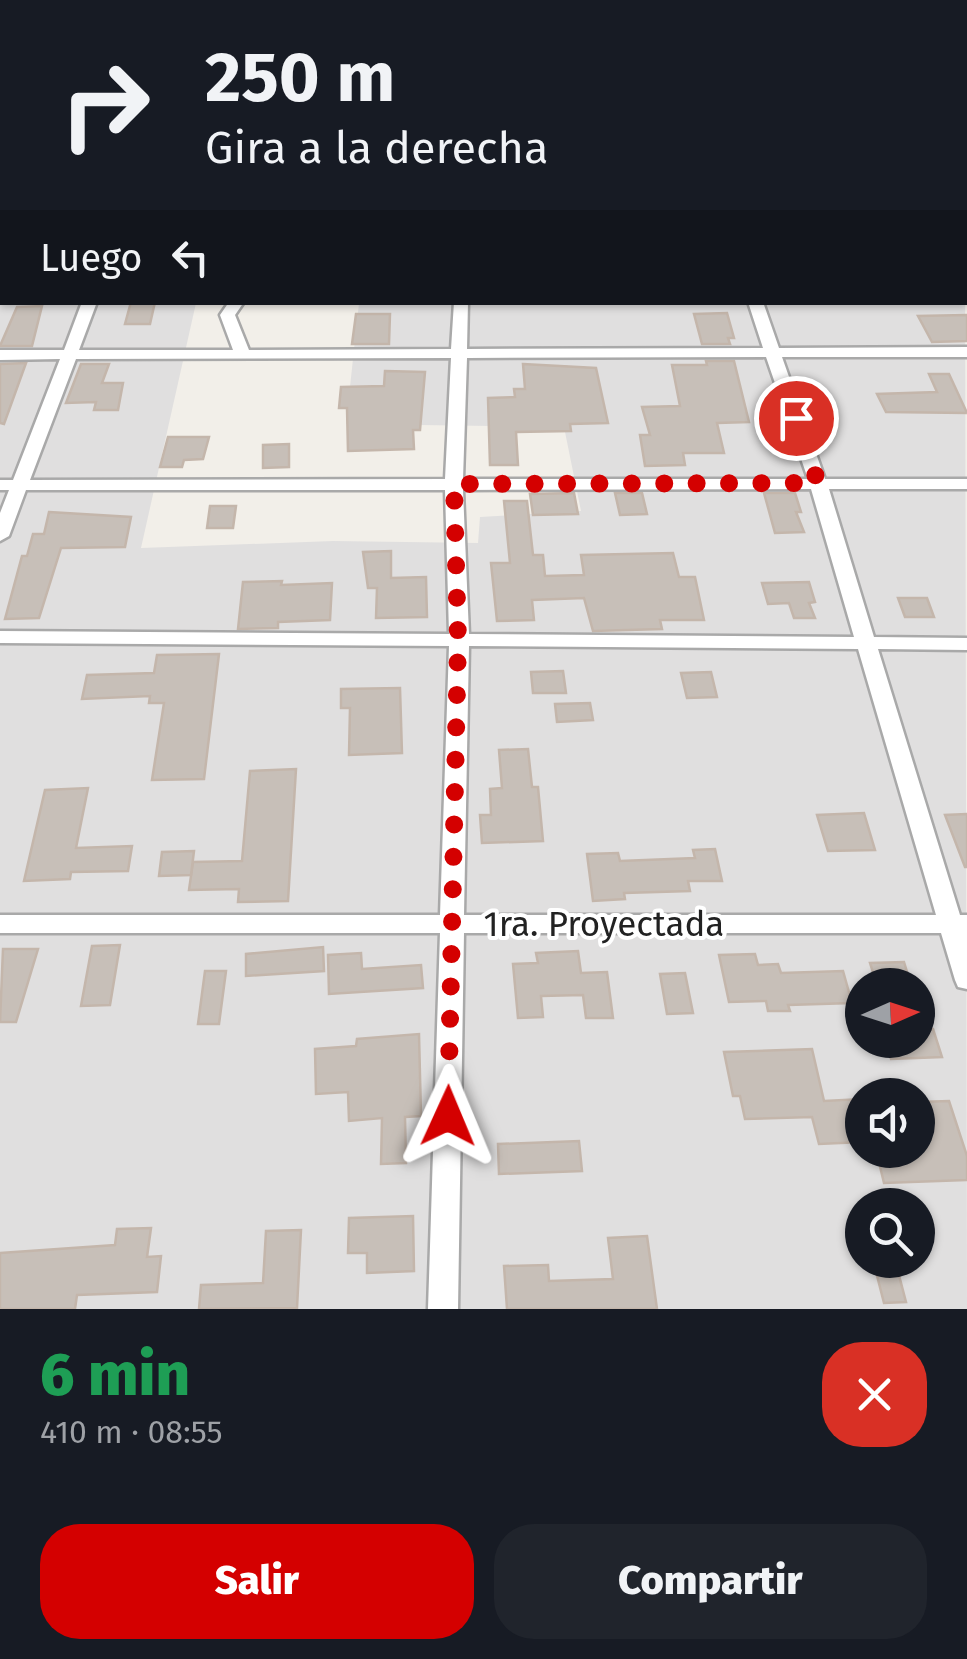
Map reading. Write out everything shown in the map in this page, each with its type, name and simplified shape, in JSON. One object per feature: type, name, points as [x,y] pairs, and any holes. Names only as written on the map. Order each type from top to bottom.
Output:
[{"type":"street","points":[[0,536],[89,305]]},
{"type":"street","points":[[235,305],[227,315],[244,354]]},
{"type":"street","points":[[443,1309],[458,641],[454,484],[461,305]]},
{"type":"street","points":[[757,305],[959,924],[967,980]]},
{"type":"street","points":[[0,355],[967,352]]},
{"type":"street","points":[[0,485],[967,484]]},
{"type":"street","points":[[0,638],[967,644]]},
{"type":"street","name":"1ra. Proyectada","points":[[0,924],[959,924]]},
{"type":"shaded area","points":[[0,305],[196,305],[141,548],[333,541],[478,543],[480,517],[581,511],[564,427],[346,424],[359,305],[965,305],[967,1309],[0,1309]]},
{"type":"building","points":[[130,305],[154,305],[150,324],[125,324]]},
{"type":"building","points":[[42,306],[32,346],[0,346],[17,307]]},
{"type":"building","points":[[727,313],[734,338],[728,338],[730,344],[702,344],[694,314]]},
{"type":"building","points":[[356,314],[390,314],[389,344],[352,344]]},
{"type":"building","points":[[967,315],[967,341],[932,342],[918,316]]},
{"type":"building","points":[[706,361],[734,361],[749,422],[717,423],[724,453],[683,453],[685,465],[645,466],[640,435],[650,435],[642,407],[680,406],[672,365],[707,365]]},
{"type":"building","points":[[26,363],[4,424],[0,423],[0,364]]},
{"type":"building","points":[[81,364],[109,364],[102,383],[123,383],[118,410],[94,410],[96,402],[66,403]]},
{"type":"building","points":[[523,364],[596,368],[608,423],[570,424],[571,431],[516,432],[518,465],[490,465],[488,398],[515,397],[514,389],[525,389]]},
{"type":"building","points":[[385,371],[425,372],[420,430],[413,430],[414,449],[348,451],[347,408],[339,408],[341,387],[384,386]]},
{"type":"building","points":[[929,374],[949,374],[967,413],[886,412],[877,394],[937,392]]},
{"type":"building","points":[[168,437],[209,437],[203,459],[184,460],[182,467],[160,467]]},
{"type":"building","points":[[289,444],[289,467],[263,468],[263,445]]},
{"type":"building","points":[[574,493],[578,514],[533,515],[530,494]]},
{"type":"building","points":[[615,493],[642,493],[647,514],[620,515]]},
{"type":"building","points":[[764,493],[795,493],[801,512],[796,512],[804,532],[775,533]]},
{"type":"building","points":[[504,501],[527,501],[533,555],[543,555],[545,576],[584,575],[581,555],[673,553],[679,577],[695,577],[704,620],[660,620],[662,629],[593,631],[584,598],[532,600],[534,620],[497,621],[491,563],[510,563]]},
{"type":"building","points":[[210,506],[236,506],[233,528],[207,528]]},
{"type":"building","points":[[49,512],[131,517],[125,547],[61,548],[39,618],[5,619],[22,556],[27,556],[33,534],[44,534]]},
{"type":"building","points":[[391,551],[391,578],[426,577],[427,617],[376,618],[377,588],[368,588],[363,552]]},
{"type":"building","points":[[282,581],[281,585],[332,583],[330,620],[278,622],[278,628],[238,629],[243,582]]},
{"type":"building","points":[[809,582],[815,602],[809,603],[815,618],[794,618],[789,603],[768,604],[762,583]]},
{"type":"building","points":[[898,598],[927,598],[934,617],[905,617]]},
{"type":"building","points":[[219,654],[204,779],[152,780],[164,703],[149,703],[150,696],[82,699],[87,675],[154,673],[157,655]]},
{"type":"building","points":[[563,671],[566,693],[533,693],[531,672]]},
{"type":"building","points":[[711,672],[717,697],[687,698],[681,673]]},
{"type":"building","points":[[400,688],[402,753],[349,755],[350,708],[341,708],[341,689]]},
{"type":"building","points":[[590,703],[593,720],[557,722],[555,704]]},
{"type":"building","points":[[528,749],[532,787],[538,787],[543,841],[482,843],[480,815],[491,815],[490,789],[502,788],[499,750]]},
{"type":"building","points":[[296,769],[288,901],[238,902],[239,889],[189,890],[193,862],[242,861],[250,771]]},
{"type":"building","points":[[88,788],[76,848],[132,846],[128,871],[71,872],[70,879],[24,881],[45,790]]},
{"type":"building","points":[[864,813],[875,850],[828,851],[817,815]]},
{"type":"building","points":[[967,814],[967,867],[965,867],[945,815]]},
{"type":"building","points":[[715,849],[722,881],[688,881],[690,891],[624,893],[625,899],[593,901],[587,854],[618,853],[620,861],[695,858],[693,850]]},
{"type":"building","points":[[194,851],[191,875],[159,876],[162,852]]},
{"type":"building","points":[[120,945],[110,1005],[81,1006],[92,946]]},
{"type":"building","points":[[323,947],[324,971],[246,976],[246,954]]},
{"type":"building","points":[[3,949],[38,949],[16,1022],[0,1022]]},
{"type":"building","points":[[578,951],[581,973],[607,972],[613,1018],[586,1018],[583,995],[541,996],[543,1017],[518,1018],[513,964],[538,963],[536,953]]},
{"type":"building","points":[[361,953],[362,969],[421,965],[423,988],[329,994],[328,955]]},
{"type":"building","points":[[755,954],[758,965],[778,964],[781,973],[843,971],[845,1003],[788,1005],[790,1011],[768,1011],[766,1001],[729,1002],[719,955]]},
{"type":"building","points":[[904,962],[906,968],[872,968],[870,963]]},
{"type":"building","points":[[205,971],[226,971],[219,1024],[198,1024]]},
{"type":"building","points":[[685,973],[693,1013],[667,1014],[660,974]]},
{"type":"building","points":[[419,1034],[421,1116],[405,1117],[406,1163],[381,1164],[382,1118],[349,1121],[348,1092],[316,1094],[315,1049],[356,1046],[357,1039]]},
{"type":"building","points":[[935,1035],[942,1057],[935,1057]]},
{"type":"building","points":[[812,1049],[824,1101],[845,1100],[845,1143],[819,1144],[812,1117],[745,1119],[740,1096],[733,1096],[724,1052]]},
{"type":"building","points":[[935,1101],[949,1101],[967,1156],[967,1180],[884,1183],[880,1168],[935,1168]]},
{"type":"building","points":[[579,1141],[582,1171],[499,1174],[498,1144]]},
{"type":"building","points":[[413,1216],[414,1271],[367,1273],[367,1253],[348,1253],[349,1218]]},
{"type":"building","points":[[151,1228],[147,1257],[161,1256],[157,1292],[77,1295],[75,1309],[0,1309],[0,1253],[115,1245],[117,1229]]},
{"type":"building","points":[[301,1230],[297,1308],[199,1309],[201,1285],[263,1283],[266,1231]]},
{"type":"building","points":[[647,1236],[657,1309],[507,1309],[504,1266],[548,1265],[549,1281],[613,1279],[608,1238]]},
{"type":"building","points":[[878,1278],[900,1278],[906,1302],[884,1303]]},
{"type":"route","points":[[448,1116],[458,641],[454,484],[818,483],[796,418]]}]
